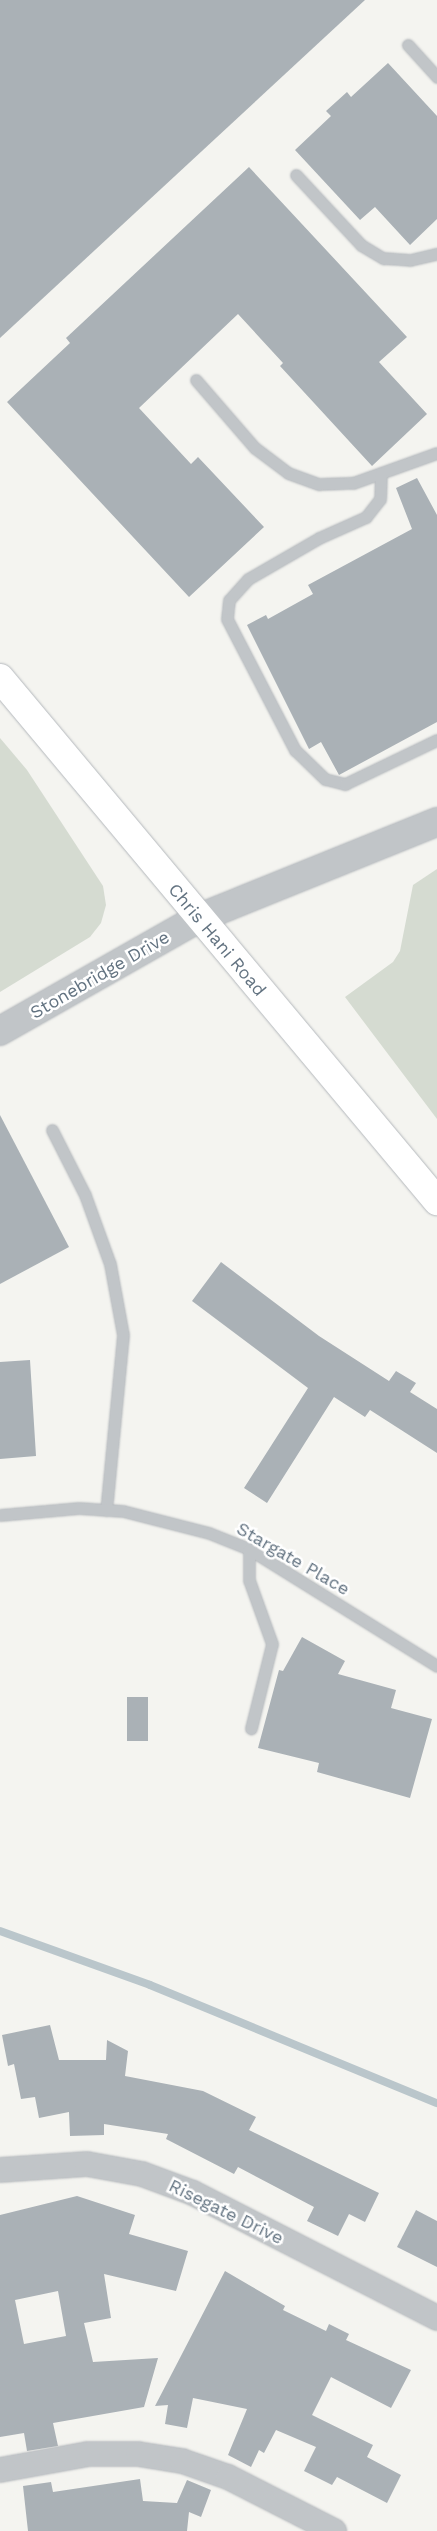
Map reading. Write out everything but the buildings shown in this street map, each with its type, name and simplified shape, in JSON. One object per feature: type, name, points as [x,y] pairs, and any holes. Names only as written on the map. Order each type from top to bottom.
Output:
[{"type":"main road","name":"Chris Hani Road","points":[[0,678],[198,918],[437,1201]]},
{"type":"street","name":"Stonebridge Drive","points":[[0,1031],[198,918],[437,822]]},
{"type":"street","name":"Risegate Drive","points":[[0,2170],[87,2164],[142,2174],[193,2193],[437,2318]]},
{"type":"street","points":[[0,2470],[88,2454],[138,2454],[182,2461],[228,2477],[334,2531]]},
{"type":"lane","points":[[408,45],[437,77]]},
{"type":"lane","points":[[296,176],[361,245],[383,258],[410,260],[437,254]]},
{"type":"lane","points":[[196,380],[255,448],[288,473],[319,484],[353,483],[437,453]]},
{"type":"lane","points":[[381,473],[380,499],[366,516],[319,538],[248,579],[229,600],[227,619],[295,750],[325,779],[345,784],[437,740]]},
{"type":"lane","points":[[52,1130],[85,1195],[110,1264],[123,1335],[106,1510]]},
{"type":"lane","name":"Stargate Place","points":[[0,1515],[79,1508],[106,1510],[169,1520],[248,1550],[437,1666]]},
{"type":"lane","points":[[248,1550],[249,1580],[272,1644],[251,1728]]},
{"type":"shaded area","points":[[0,738],[27,770],[103,886],[106,905],[101,923],[90,937],[0,992]]},
{"type":"shaded area","points":[[437,869],[437,1119],[345,997],[393,962],[400,951],[413,885]]},
{"type":"waterway","points":[[0,1931],[150,1985],[437,2103]]}]
